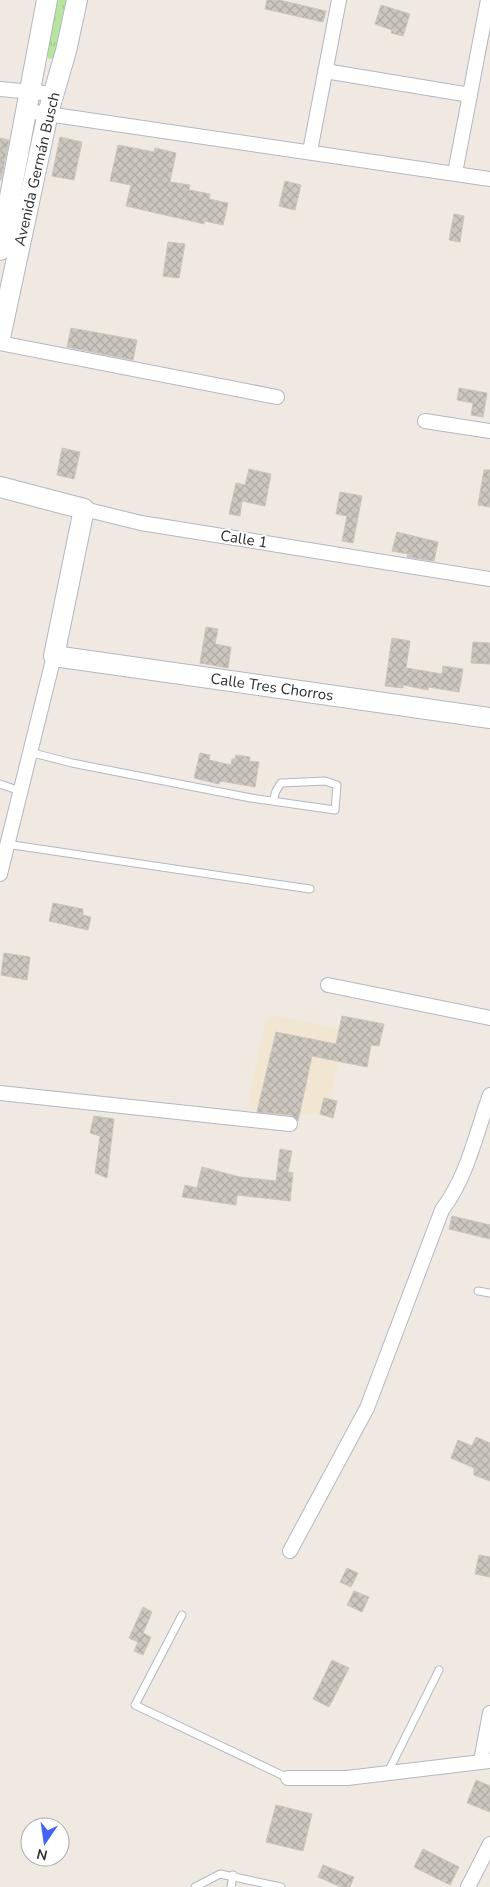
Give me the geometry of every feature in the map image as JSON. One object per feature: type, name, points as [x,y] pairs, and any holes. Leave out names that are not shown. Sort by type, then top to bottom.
[{"type":"main road","name":"Avenida Germán Busch","points":[[0,250],[47,0]]},
{"type":"main road","name":"Avenida Germán Busch","points":[[0,338],[51,103],[77,0]]},
{"type":"main road","name":"Calle 1","points":[[0,487],[84,509]]},
{"type":"main road","points":[[54,656],[84,509]]},
{"type":"main road","name":"Calle Tres Chorros","points":[[54,656],[490,718]]},
{"type":"street","points":[[310,151],[339,0]]},
{"type":"street","points":[[455,173],[488,0]]},
{"type":"street","points":[[326,71],[470,95]]},
{"type":"street","points":[[0,89],[28,101],[51,103],[310,151],[490,179]]},
{"type":"street","points":[[28,101],[51,103]]},
{"type":"street","points":[[0,343],[277,397]]},
{"type":"street","points":[[425,421],[490,432]]},
{"type":"street","name":"Calle 1","points":[[84,509],[141,523],[490,579]]},
{"type":"street","points":[[0,874],[54,656]]},
{"type":"street","points":[[328,985],[490,1018]]},
{"type":"street","points":[[0,1093],[290,1124]]},
{"type":"street","points":[[290,1551],[366,1408],[442,1210],[457,1190],[490,1095]]},
{"type":"street","points":[[288,1778],[347,1778],[485,1761],[490,1713]]},
{"type":"street","points":[[468,1887],[490,1844]]},
{"type":"lane","points":[[29,752],[72,763],[274,801],[336,810],[337,785],[325,781],[281,783],[276,791],[274,801]]},
{"type":"lane","points":[[0,784],[20,791]]},
{"type":"lane","points":[[6,844],[310,889]]},
{"type":"lane","points":[[478,1291],[490,1294]]},
{"type":"lane","points":[[182,1615],[135,1705],[288,1778]]},
{"type":"lane","points":[[388,1773],[440,1670]]},
{"type":"lane","points":[[195,1887],[220,1874],[233,1875],[281,1887]]},
{"type":"lane","points":[[231,1887],[233,1875]]},
{"type":"shaded area","points":[[274,1015],[366,1035],[358,1053],[338,1063],[326,1116],[247,1109],[265,1021]]},
{"type":"green space","points":[[57,0],[69,0],[54,58],[49,59],[45,53]]},
{"type":"building","points":[[267,0],[279,0],[326,11],[323,22],[265,9]]},
{"type":"building","points":[[381,5],[410,14],[403,36],[391,33],[392,30],[375,24]]},
{"type":"building","points":[[60,137],[82,142],[74,180],[52,176]]},
{"type":"building","points":[[0,138],[9,140],[1,180],[0,180]]},
{"type":"building","points":[[118,145],[154,152],[155,148],[176,153],[170,182],[190,185],[189,190],[210,194],[209,199],[228,203],[223,225],[204,221],[204,224],[126,206],[131,185],[110,181]]},
{"type":"building","points":[[285,181],[301,185],[295,210],[279,206]]},
{"type":"building","points":[[454,214],[464,216],[460,242],[449,240]]},
{"type":"building","points":[[168,242],[185,244],[179,278],[163,276]]},
{"type":"building","points":[[71,328],[137,340],[133,360],[67,347]]},
{"type":"building","points":[[459,388],[487,393],[483,417],[471,415],[473,403],[457,400]]},
{"type":"building","points":[[62,448],[80,452],[74,479],[57,475]]},
{"type":"building","points":[[249,469],[271,474],[265,506],[242,501],[240,516],[229,514],[236,483],[245,485]]},
{"type":"building","points":[[484,470],[490,470],[490,507],[478,505]]},
{"type":"building","points":[[340,492],[362,496],[353,543],[342,541],[347,516],[336,514]]},
{"type":"building","points":[[397,532],[438,542],[434,561],[407,557],[408,554],[392,551]]},
{"type":"building","points":[[206,627],[218,629],[215,644],[231,647],[228,668],[200,663]]},
{"type":"building","points":[[392,638],[410,641],[406,668],[442,674],[443,666],[463,669],[459,692],[428,687],[428,690],[403,685],[403,688],[385,686]]},
{"type":"building","points":[[473,642],[490,643],[490,664],[471,663]]},
{"type":"building","points":[[200,753],[210,755],[209,760],[231,765],[232,759],[235,759],[236,755],[250,757],[249,761],[259,762],[255,787],[220,781],[219,784],[194,778]]},
{"type":"building","points":[[53,903],[83,909],[83,915],[91,917],[88,930],[49,921]]},
{"type":"building","points":[[4,953],[30,957],[27,980],[1,975]]},
{"type":"building","points":[[342,1016],[384,1024],[379,1046],[371,1045],[367,1067],[312,1056],[298,1121],[291,1115],[257,1112],[276,1032],[336,1044]]},
{"type":"building","points":[[324,1098],[337,1101],[333,1118],[320,1114]]},
{"type":"building","points":[[94,1116],[114,1119],[107,1178],[95,1173],[100,1136],[90,1133]]},
{"type":"building","points":[[280,1149],[292,1151],[288,1172],[293,1173],[290,1201],[237,1195],[236,1205],[182,1197],[185,1185],[197,1188],[202,1167],[240,1177],[276,1181]]},
{"type":"building","points":[[452,1216],[490,1225],[490,1239],[449,1229]]},
{"type":"building","points":[[476,1437],[490,1443],[490,1481],[474,1475],[474,1468],[451,1458],[458,1440],[472,1446]]},
{"type":"building","points":[[479,1555],[490,1557],[490,1577],[475,1574]]},
{"type":"building","points":[[347,1568],[358,1573],[351,1587],[340,1582]]},
{"type":"building","points":[[354,1591],[369,1597],[362,1612],[347,1605]]},
{"type":"building","points":[[143,1607],[152,1612],[143,1633],[151,1637],[143,1655],[134,1651],[138,1642],[129,1638]]},
{"type":"building","points":[[332,1660],[349,1668],[329,1707],[313,1699]]},
{"type":"building","points":[[476,1780],[490,1786],[490,1812],[467,1803]]},
{"type":"building","points":[[276,1805],[312,1814],[303,1851],[266,1842]]},
{"type":"building","points":[[423,1849],[459,1867],[450,1885],[414,1867]]},
{"type":"building","points":[[323,1865],[354,1877],[350,1887],[341,1887],[318,1877]]}]
